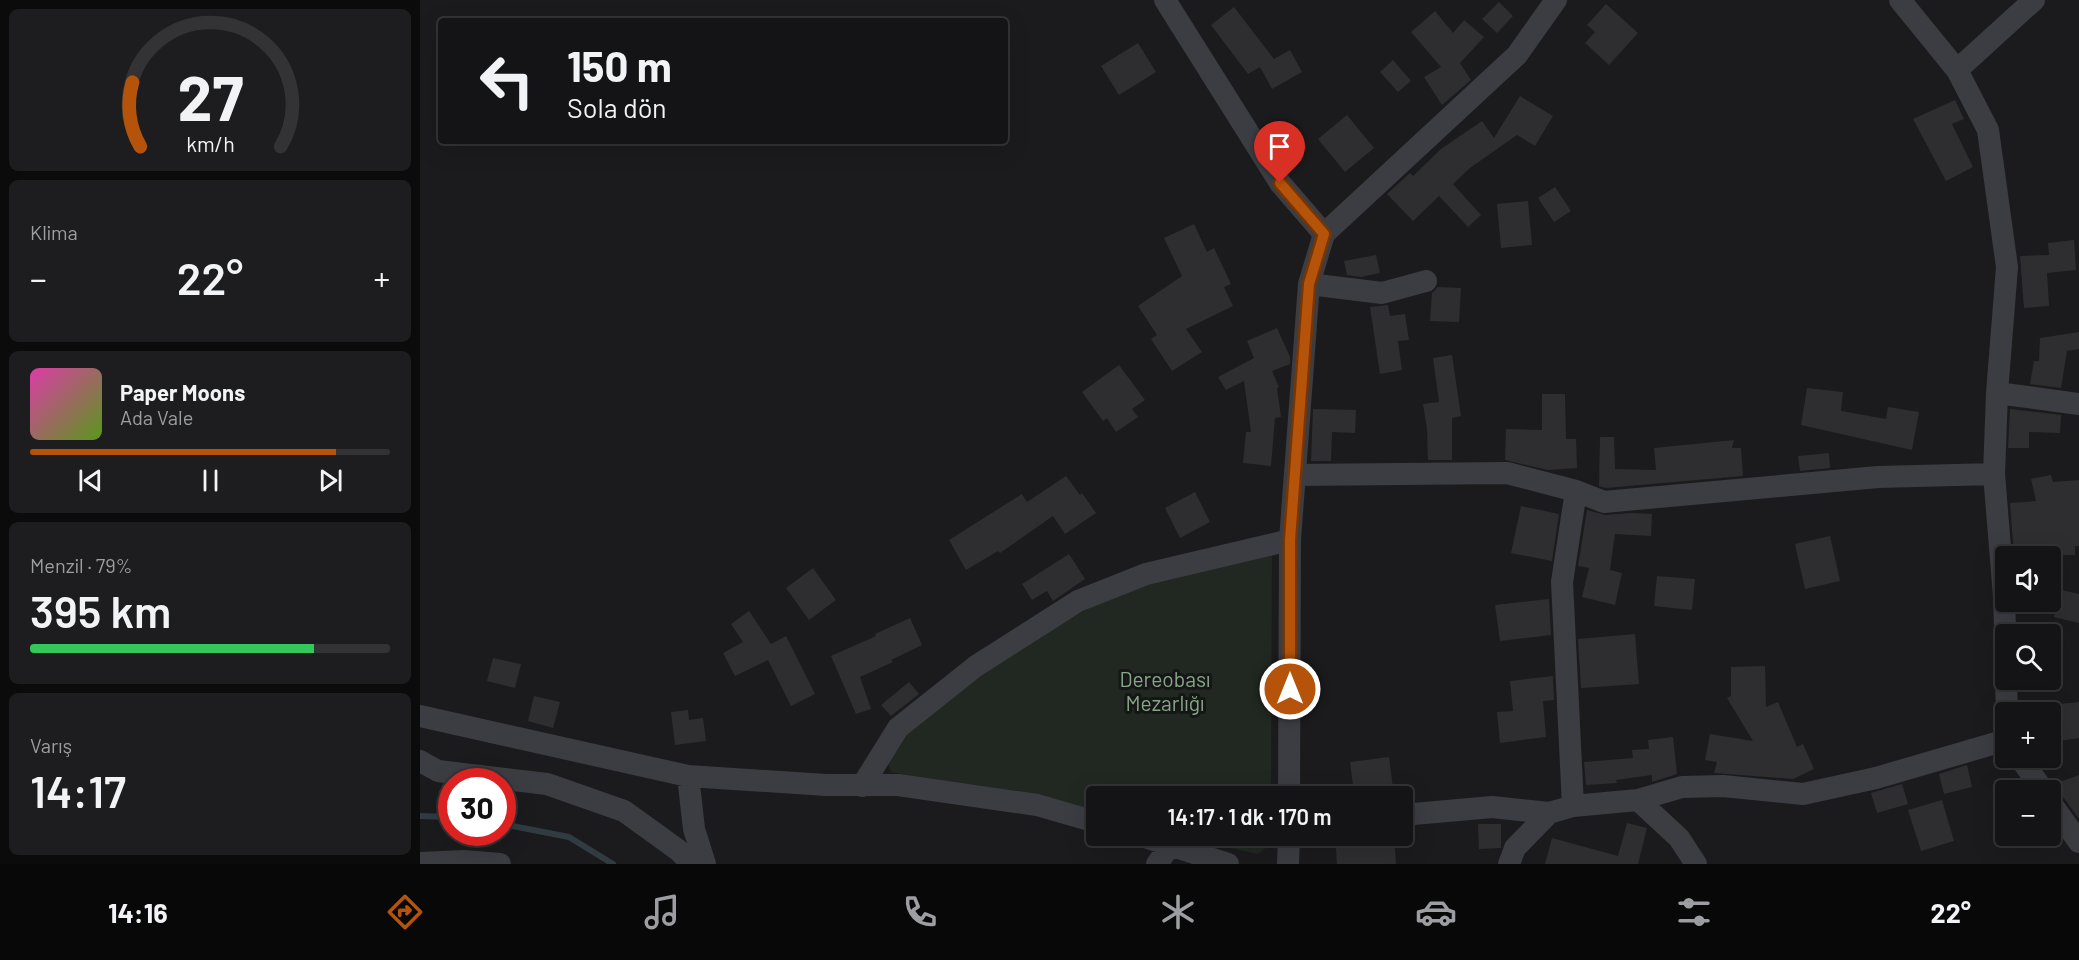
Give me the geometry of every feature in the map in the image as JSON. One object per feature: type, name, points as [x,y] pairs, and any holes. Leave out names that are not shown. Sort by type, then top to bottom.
[{"type":"street","points":[[1289,786],[1290,540],[1309,284],[1324,234],[1517,55],[1556,0]]},
{"type":"street","points":[[1957,70],[2034,0]]},
{"type":"street","points":[[1909,3],[1957,70],[1988,130],[2007,267],[1997,393],[1994,474],[2005,624]]},
{"type":"street","points":[[1176,5],[1280,183],[1324,234]]},
{"type":"street","points":[[1309,284],[1382,294],[1426,281]]},
{"type":"street","points":[[1997,393],[2079,404]]},
{"type":"street","points":[[1295,474],[1507,473],[1576,491],[1604,502],[1878,477],[1994,474]]},
{"type":"street","points":[[1573,806],[1562,582],[1576,491]]},
{"type":"street","points":[[862,786],[898,728],[976,666],[1078,602],[1146,574],[1290,540]]},
{"type":"street","points":[[420,716],[688,776],[862,786],[898,785],[1037,806],[1086,819]]},
{"type":"street","points":[[1413,814],[1492,807],[1549,813],[1573,806],[1638,800],[1682,787],[1723,786],[1803,794],[1876,778],[1995,743]]},
{"type":"street","points":[[420,761],[438,771],[547,784],[624,811],[678,850],[692,864]]},
{"type":"street","points":[[688,776],[694,829],[705,864]]},
{"type":"street","points":[[1638,800],[1679,838],[1696,864]]},
{"type":"street","points":[[1509,864],[1515,848],[1549,813]]},
{"type":"street","points":[[2061,817],[2079,842]]},
{"type":"street","points":[[1157,864],[1170,846]]},
{"type":"street","points":[[1177,846],[1228,864]]},
{"type":"street","points":[[1288,864],[1289,846]]},
{"type":"street","points":[[420,863],[464,861],[500,864]]},
{"type":"green space","name":"Dereobası Mezarlığı","points":[[1272,554],[1271,786],[1086,786],[1086,816],[891,772],[885,753],[913,726],[1021,646],[1108,598],[1171,575]]},
{"type":"green space","points":[[1221,846],[1268,846],[1258,854]]},
{"type":"building","points":[[1499,2],[1513,16],[1497,33],[1482,19]]},
{"type":"building","points":[[1606,4],[1638,33],[1609,65],[1585,43],[1595,32],[1587,25]]},
{"type":"building","points":[[1234,7],[1274,59],[1290,50],[1302,72],[1272,89],[1260,67],[1248,74],[1211,25]]},
{"type":"building","points":[[1435,11],[1453,33],[1464,20],[1484,37],[1460,63],[1471,80],[1442,105],[1424,77],[1441,67],[1411,32]]},
{"type":"building","points":[[1138,43],[1156,72],[1119,95],[1101,66]]},
{"type":"building","points":[[1393,60],[1411,81],[1398,92],[1380,72]]},
{"type":"building","points":[[1520,96],[1553,116],[1535,146],[1517,135],[1470,168],[1453,184],[1481,215],[1468,227],[1439,196],[1413,221],[1387,194],[1410,173],[1413,176],[1441,149],[1482,121],[1494,138]]},
{"type":"building","points":[[1955,100],[1964,119],[1952,124],[1973,167],[1946,181],[1913,119]]},
{"type":"building","points":[[1347,115],[1374,148],[1345,172],[1318,139]]},
{"type":"building","points":[[1555,187],[1571,211],[1554,222],[1538,198]]},
{"type":"building","points":[[1528,201],[1532,245],[1501,248],[1497,204]]},
{"type":"building","points":[[1194,224],[1207,252],[1214,248],[1231,284],[1224,287],[1233,306],[1186,329],[1202,352],[1172,371],[1151,339],[1157,335],[1138,306],[1182,276],[1164,238]]},
{"type":"building","points":[[2074,240],[2076,270],[2047,273],[2049,306],[2024,308],[2020,256],[2049,255],[2048,243]]},
{"type":"building","points":[[1376,255],[1380,273],[1361,277],[1347,275],[1344,261]]},
{"type":"building","points":[[1438,287],[1461,288],[1459,322],[1430,321],[1432,293]]},
{"type":"building","points":[[1388,305],[1390,316],[1405,314],[1409,340],[1398,341],[1402,370],[1380,374],[1370,307]]},
{"type":"building","points":[[1277,328],[1290,357],[1290,364],[1272,371],[1279,387],[1277,388],[1281,417],[1275,418],[1271,466],[1243,463],[1246,432],[1251,432],[1244,381],[1226,390],[1218,377],[1254,358],[1247,341]]},
{"type":"building","points":[[2079,332],[2079,349],[2067,351],[2061,388],[2030,384],[2034,361],[2039,361],[2040,338]]},
{"type":"building","points":[[1452,355],[1461,416],[1452,418],[1452,460],[1428,460],[1423,404],[1439,402],[1433,358]]},
{"type":"building","points":[[1119,365],[1145,400],[1132,409],[1138,417],[1116,432],[1107,418],[1103,421],[1082,392]]},
{"type":"building","points":[[1807,388],[1843,392],[1841,411],[1886,419],[1888,407],[1919,412],[1912,450],[1801,425]]},
{"type":"building","points":[[1542,394],[1565,394],[1566,439],[1576,439],[1577,468],[1548,470],[1505,460],[1506,429],[1542,430]]},
{"type":"building","points":[[1313,409],[1356,410],[1355,433],[1332,432],[1331,461],[1311,461]]},
{"type":"building","points":[[2010,409],[2061,415],[2060,433],[2029,432],[2029,448],[2008,448]]},
{"type":"building","points":[[1600,437],[1614,437],[1615,469],[1656,470],[1654,448],[1734,440],[1732,448],[1741,448],[1743,476],[1606,488],[1599,486]]},
{"type":"building","points":[[1829,453],[1830,468],[1800,471],[1798,456]]},
{"type":"building","points":[[2051,475],[2053,482],[2079,480],[2079,546],[2075,546],[2075,555],[2061,555],[2061,546],[2013,546],[2010,503],[2036,501],[2031,479]]},
{"type":"building","points":[[1066,476],[1096,513],[1065,534],[1053,516],[1000,553],[998,551],[966,570],[949,540],[1022,494],[1027,502]]},
{"type":"building","points":[[1195,492],[1210,522],[1180,538],[1165,508]]},
{"type":"building","points":[[1521,506],[1559,514],[1552,561],[1511,553]]},
{"type":"building","points":[[1587,510],[1605,515],[1652,514],[1651,536],[1615,534],[1610,570],[1622,573],[1615,605],[1582,597],[1589,568],[1578,566]]},
{"type":"building","points":[[1830,536],[1840,581],[1805,589],[1795,544]]},
{"type":"building","points":[[1069,554],[1085,579],[1053,601],[1047,591],[1032,600],[1022,584]]},
{"type":"building","points":[[813,568],[836,600],[809,620],[786,588]]},
{"type":"building","points":[[1657,576],[1695,579],[1692,610],[1654,606]]},
{"type":"building","points":[[2061,590],[2079,594],[2079,623],[2054,617],[2055,612],[2061,612]]},
{"type":"building","points":[[1549,599],[1551,635],[1500,641],[1495,605]]},
{"type":"building","points":[[749,611],[771,644],[786,636],[815,694],[791,706],[768,660],[735,676],[723,653],[743,642],[731,624]]},
{"type":"building","points":[[910,618],[922,645],[891,660],[893,662],[860,677],[871,709],[856,714],[831,656]]},
{"type":"building","points":[[1635,634],[1639,684],[1581,688],[1578,639]]},
{"type":"building","points":[[493,658],[521,664],[515,688],[487,681]]},
{"type":"building","points":[[1765,666],[1766,707],[1778,702],[1797,747],[1803,744],[1814,769],[1793,779],[1714,773],[1717,762],[1705,760],[1710,734],[1753,741],[1727,698],[1731,696],[1731,667]]},
{"type":"building","points":[[1553,676],[1554,700],[1543,701],[1546,737],[1500,743],[1497,712],[1513,711],[1510,681]]},
{"type":"building","points":[[909,682],[919,694],[891,716],[881,705]]},
{"type":"building","points":[[534,696],[560,702],[553,728],[528,721]]},
{"type":"building","points":[[2079,702],[2079,738],[2061,741],[2061,704]]},
{"type":"building","points":[[688,710],[689,720],[703,718],[706,741],[675,745],[671,712]]},
{"type":"building","points":[[1673,737],[1677,774],[1652,782],[1652,775],[1616,780],[1617,783],[1586,785],[1584,762],[1633,758],[1632,750],[1649,749],[1648,740]]},
{"type":"building","points":[[1389,757],[1393,786],[1353,786],[1350,762]]},
{"type":"building","points":[[1967,765],[1972,787],[1944,794],[1939,774]]},
{"type":"building","points":[[2079,775],[2079,819],[2061,794],[2061,782]]},
{"type":"building","points":[[1902,784],[1908,804],[1877,813],[1871,793]]},
{"type":"building","points":[[1942,800],[1954,841],[1921,851],[1908,810]]},
{"type":"building","points":[[1627,823],[1647,828],[1638,864],[1545,864],[1552,838],[1618,856]]},
{"type":"building","points":[[1478,824],[1501,824],[1501,848],[1479,849]]},
{"type":"building","points":[[1336,846],[1395,846],[1396,864],[1337,864]]},
{"type":"waterway","points":[[420,816],[438,817]]},
{"type":"waterway","points":[[516,827],[569,837],[613,864]]},
{"type":"route","points":[[1280,183],[1324,234],[1309,284],[1290,540],[1290,689]]}]
